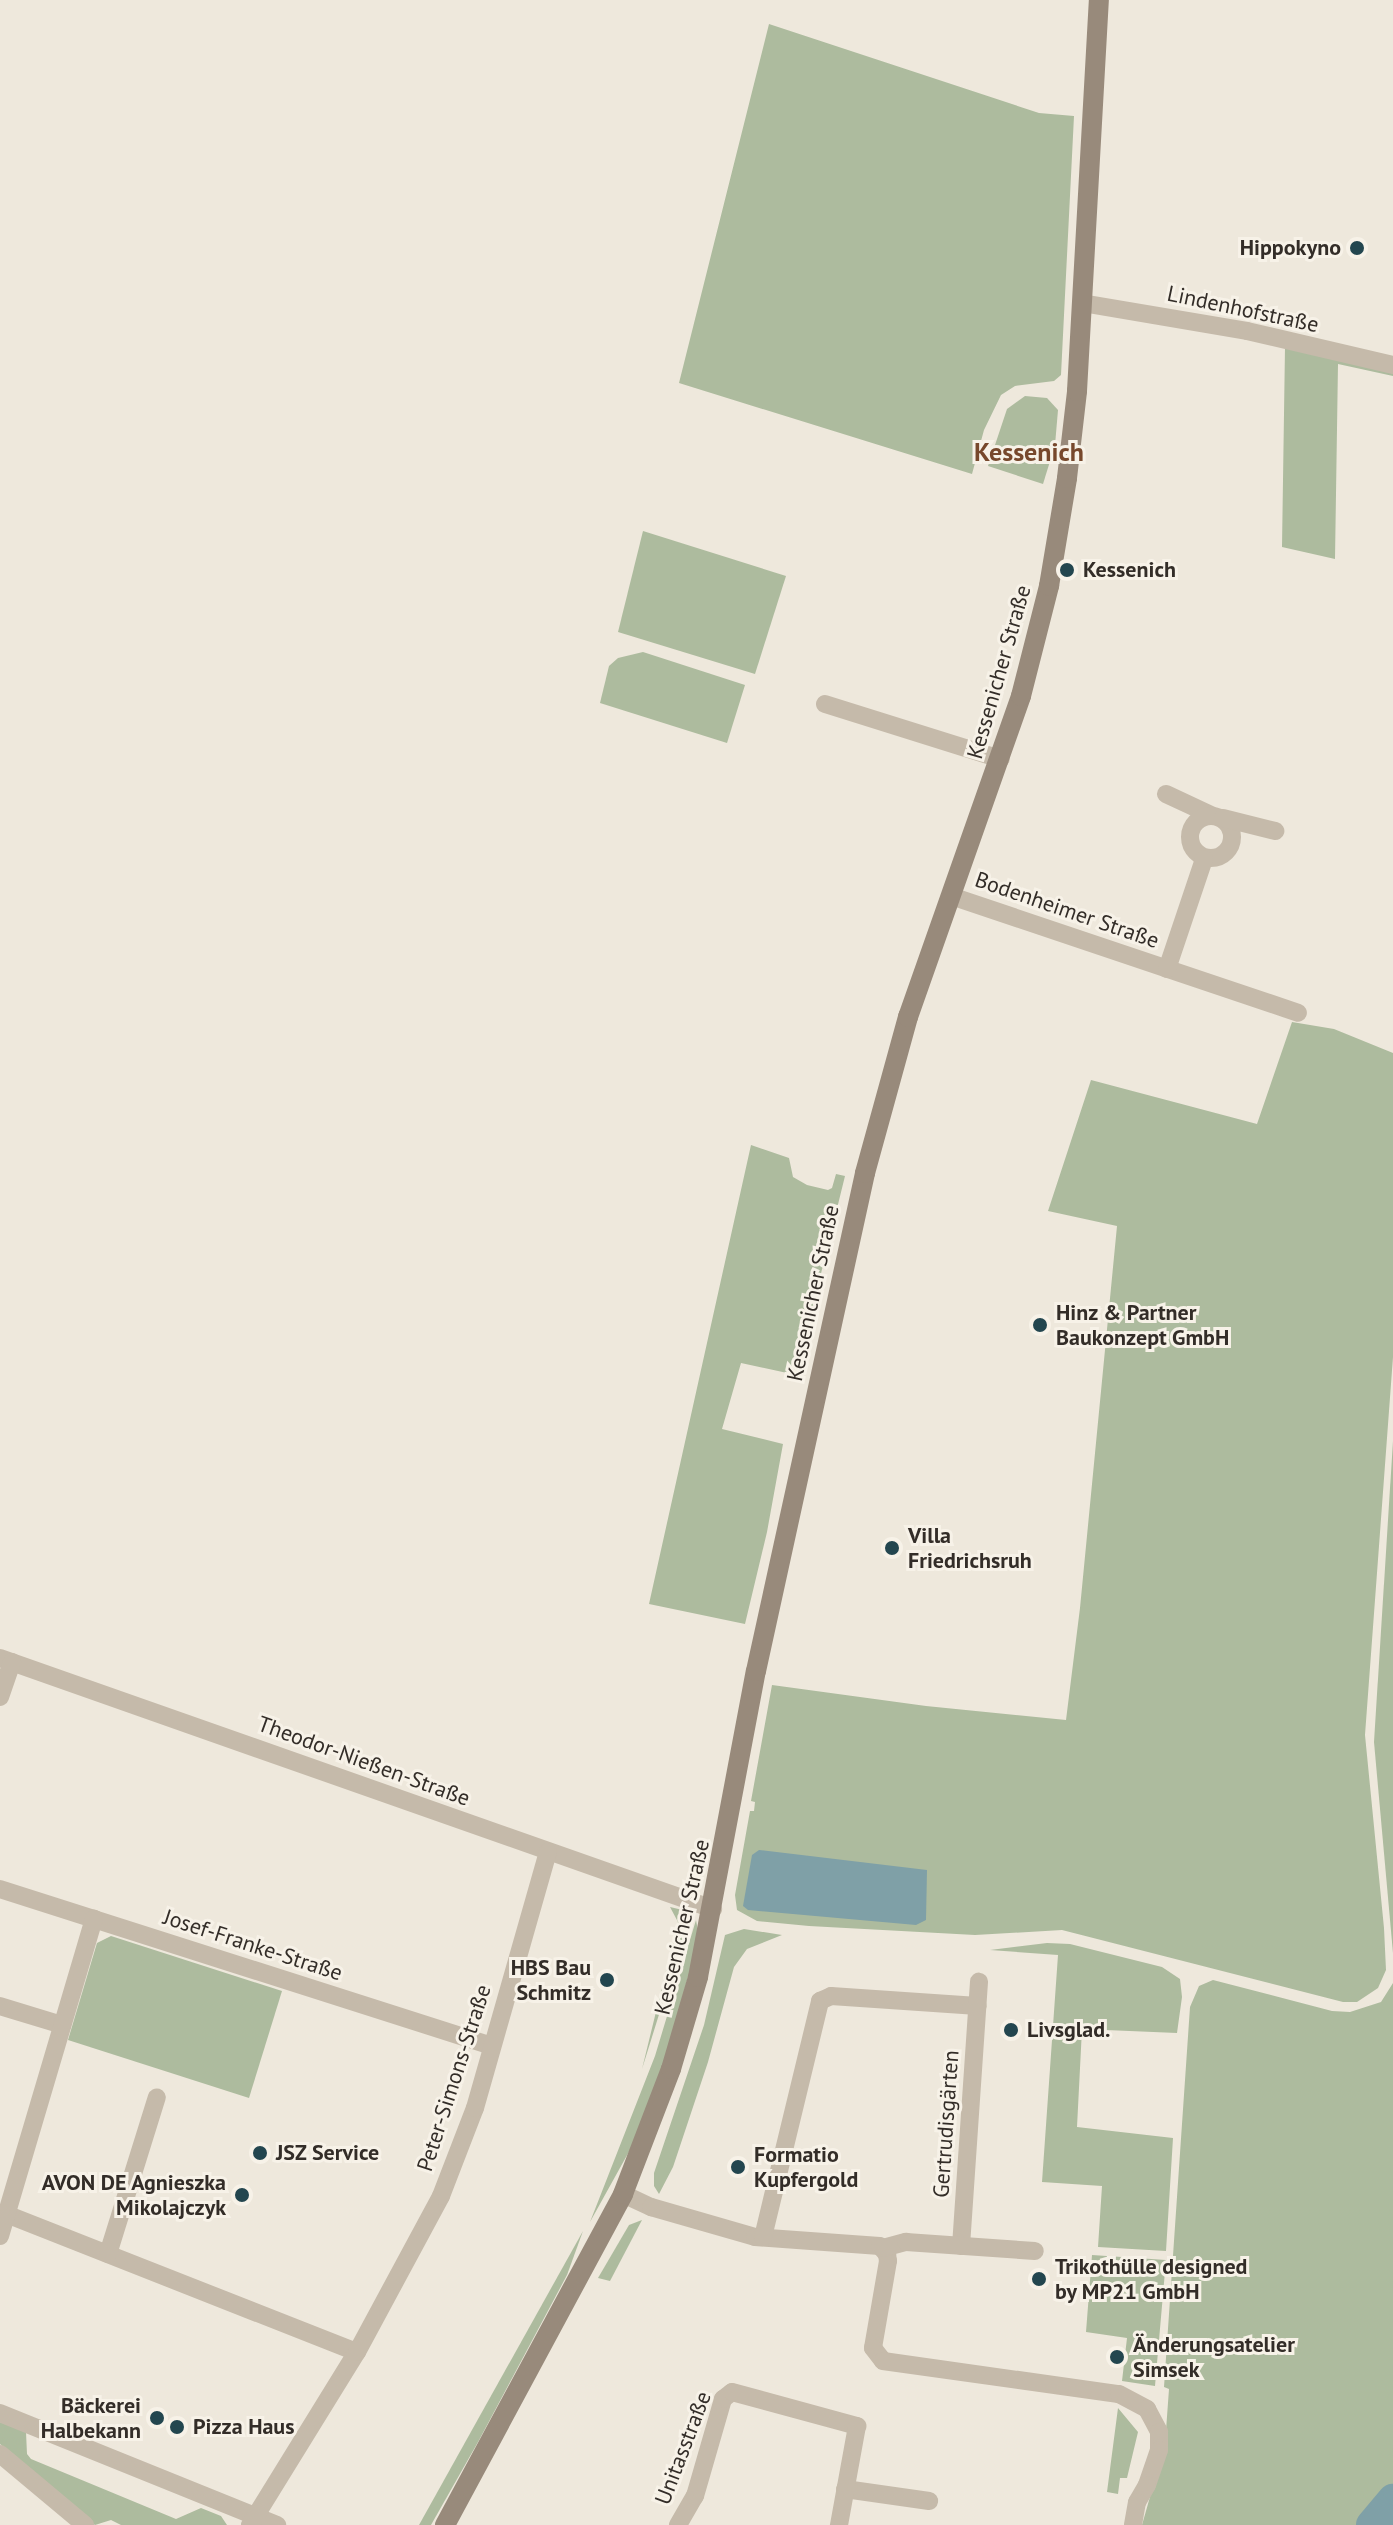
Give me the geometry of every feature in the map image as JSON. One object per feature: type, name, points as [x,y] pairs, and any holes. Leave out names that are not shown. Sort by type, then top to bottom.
[{"type":"main road","points":[[1099,0],[1099,35]]},
{"type":"main road","points":[[1099,35],[1110,0]]},
{"type":"main road","name":"Kessenicher Straße","points":[[445,2525],[623,2194],[681,2039],[713,1909],[756,1671],[847,1247],[899,1047],[1001,759],[1034,651],[1056,553],[1071,445],[1099,35]]},
{"type":"street","name":"Lindenhofstraße","points":[[1082,303],[1247,331],[1393,365]]},
{"type":"street","points":[[825,704],[1001,759]]},
{"type":"street","points":[[1166,794],[1217,816],[1275,831]]},
{"type":"street","points":[[1217,816],[1232,832],[1227,849],[1219,858],[1204,859],[1194,852],[1191,841],[1197,822],[1217,816]]},
{"type":"street","name":"Bodenheimer Straße","points":[[1167,969],[1204,859]]},
{"type":"street","name":"Bodenheimer Straße","points":[[951,896],[1298,1013]]},
{"type":"street","points":[[0,1697],[6,1660]]},
{"type":"street","name":"Theodor-Nießen-Straße","points":[[6,1660],[713,1909]]},
{"type":"street","name":"Peter-Simons-Straße","points":[[252,2520],[357,2352],[441,2196],[465,2136],[548,1852]]},
{"type":"street","name":"Josef-Franke-Straße","points":[[0,1889],[492,2046]]},
{"type":"street","points":[[0,2236],[6,2214],[8,2174],[62,2025],[94,1919]]},
{"type":"street","name":"Gertrudisgärten","points":[[961,2246],[979,1982]]},
{"type":"street","points":[[763,2237],[820,2001],[831,1996],[978,2006]]},
{"type":"street","points":[[0,2006],[62,2025]]},
{"type":"street","points":[[108,2254],[157,2097]]},
{"type":"street","points":[[623,2194],[651,2207],[763,2237],[861,2242],[883,2248],[906,2242],[1035,2251]]},
{"type":"street","points":[[6,2214],[357,2352]]},
{"type":"street","points":[[883,2248],[887,2254],[887,2269],[873,2348],[878,2359],[1119,2394],[1147,2409],[1159,2432],[1159,2450],[1137,2502],[1133,2525]]},
{"type":"street","name":"Unitasstraße","points":[[678,2525],[695,2496],[723,2399],[732,2392],[857,2426],[839,2525]]},
{"type":"street","points":[[0,2413],[252,2520],[277,2525]]},
{"type":"street","points":[[0,2454],[85,2525]]},
{"type":"street","points":[[845,2489],[929,2501]]},
{"type":"green space","points":[[769,24],[1039,113],[1074,116],[1061,375],[1054,381],[1015,386],[1001,395],[984,430],[972,474],[679,383]]},
{"type":"green space","points":[[1285,347],[1393,370],[1393,376],[1338,364],[1335,559],[1282,547]]},
{"type":"green space","points":[[1025,396],[1047,398],[1058,410],[1055,445],[1043,484],[988,466],[1007,409]]},
{"type":"green space","points":[[643,531],[786,576],[755,674],[618,632]]},
{"type":"green space","points":[[643,652],[745,685],[727,743],[600,703],[609,666],[618,658]]},
{"type":"green space","points":[[1292,1022],[1334,1029],[1393,1053],[1393,1357],[1365,1735],[1384,1928],[1386,1970],[1378,1988],[1357,2002],[1343,2002],[1062,1930],[975,1935],[809,1926],[757,1921],[737,1910],[735,1895],[750,1811],[754,1811],[755,1802],[751,1801],[772,1685],[926,1706],[1066,1720],[1080,1608],[1117,1226],[1048,1211],[1091,1080],[1257,1124]]},
{"type":"green space","points":[[751,1145],[789,1158],[793,1177],[807,1185],[828,1190],[832,1188],[836,1174],[845,1176],[813,1306],[801,1376],[741,1363],[722,1429],[783,1444],[767,1532],[745,1624],[649,1604]]},
{"type":"green space","points":[[1393,1441],[1393,1953],[1374,1742]]},
{"type":"green space","points":[[670,1907],[691,1912],[642,2069],[678,1922]]},
{"type":"green space","points":[[696,1920],[699,1936],[668,2051],[631,2148],[590,2222],[655,2056]]},
{"type":"green space","points":[[744,1929],[782,1935],[747,1949],[734,1967],[708,2062],[673,2167],[659,2194],[654,2186],[654,2173],[704,2025],[725,1935]]},
{"type":"green space","points":[[111,1936],[282,1991],[249,2098],[68,2040],[97,1943]]},
{"type":"green space","points":[[1047,1943],[1070,1944],[1162,1967],[1180,1979],[1182,1997],[1177,2033],[1082,2029],[1077,2127],[1173,2138],[1166,2251],[1098,2247],[1102,2186],[1042,2182],[1058,1955],[990,1950]]},
{"type":"green space","points":[[1213,1980],[1332,2011],[1350,2012],[1381,2002],[1393,1983],[1393,2484],[1362,2525],[1142,2525],[1165,2444],[1169,2389],[1164,2387],[1190,2007],[1199,1986]]},
{"type":"green space","points":[[642,2220],[610,2281],[598,2278],[629,2225]]},
{"type":"green space","points":[[583,2231],[567,2275],[478,2442],[431,2525],[419,2525]]},
{"type":"green space","points":[[1092,2255],[1166,2260],[1155,2386],[1122,2381],[1127,2338],[1086,2332]]},
{"type":"green space","points":[[1118,2408],[1138,2432],[1127,2478],[1120,2478],[1118,2494],[1107,2492]]},
{"type":"green space","points":[[0,2422],[26,2432],[27,2454],[31,2459],[176,2519],[201,2508],[221,2516],[227,2525],[121,2525],[111,2520],[95,2525],[56,2496],[0,2444]]},
{"type":"water","points":[[759,1850],[927,1870],[926,1920],[916,1925],[748,1910],[743,1906],[752,1855]]},
{"type":"waterway","points":[[1372,2525],[1393,2500]]},
{"type":"place","name":"Hippokyno","points":[[1357,248]]},
{"type":"place","name":"Kessenich","points":[[1067,570]]},
{"type":"place","name":"Hinz & Partner Baukonzept GmbH","points":[[1040,1325]]},
{"type":"place","name":"Villa Friedrichsruh","points":[[892,1548]]},
{"type":"place","name":"HBS Bau Schmitz","points":[[607,1980]]},
{"type":"place","name":"Livsglad.","points":[[1011,2030]]},
{"type":"place","name":"JSZ Service","points":[[260,2153]]},
{"type":"place","name":"Formatio Kupfergold","points":[[738,2167]]},
{"type":"place","name":"AVON DE Agnieszka Mikolajczyk","points":[[242,2195]]},
{"type":"place","name":"Trikothülle designed by MP21 GmbH","points":[[1039,2279]]},
{"type":"place","name":"Änderungsatelier Simsek","points":[[1117,2357]]},
{"type":"place","name":"Bäckerei Halbekann","points":[[157,2418]]},
{"type":"place","name":"Pizza Haus","points":[[177,2427]]},
{"type":"district","name":"Kessenich","points":[[1029,452]]}]
